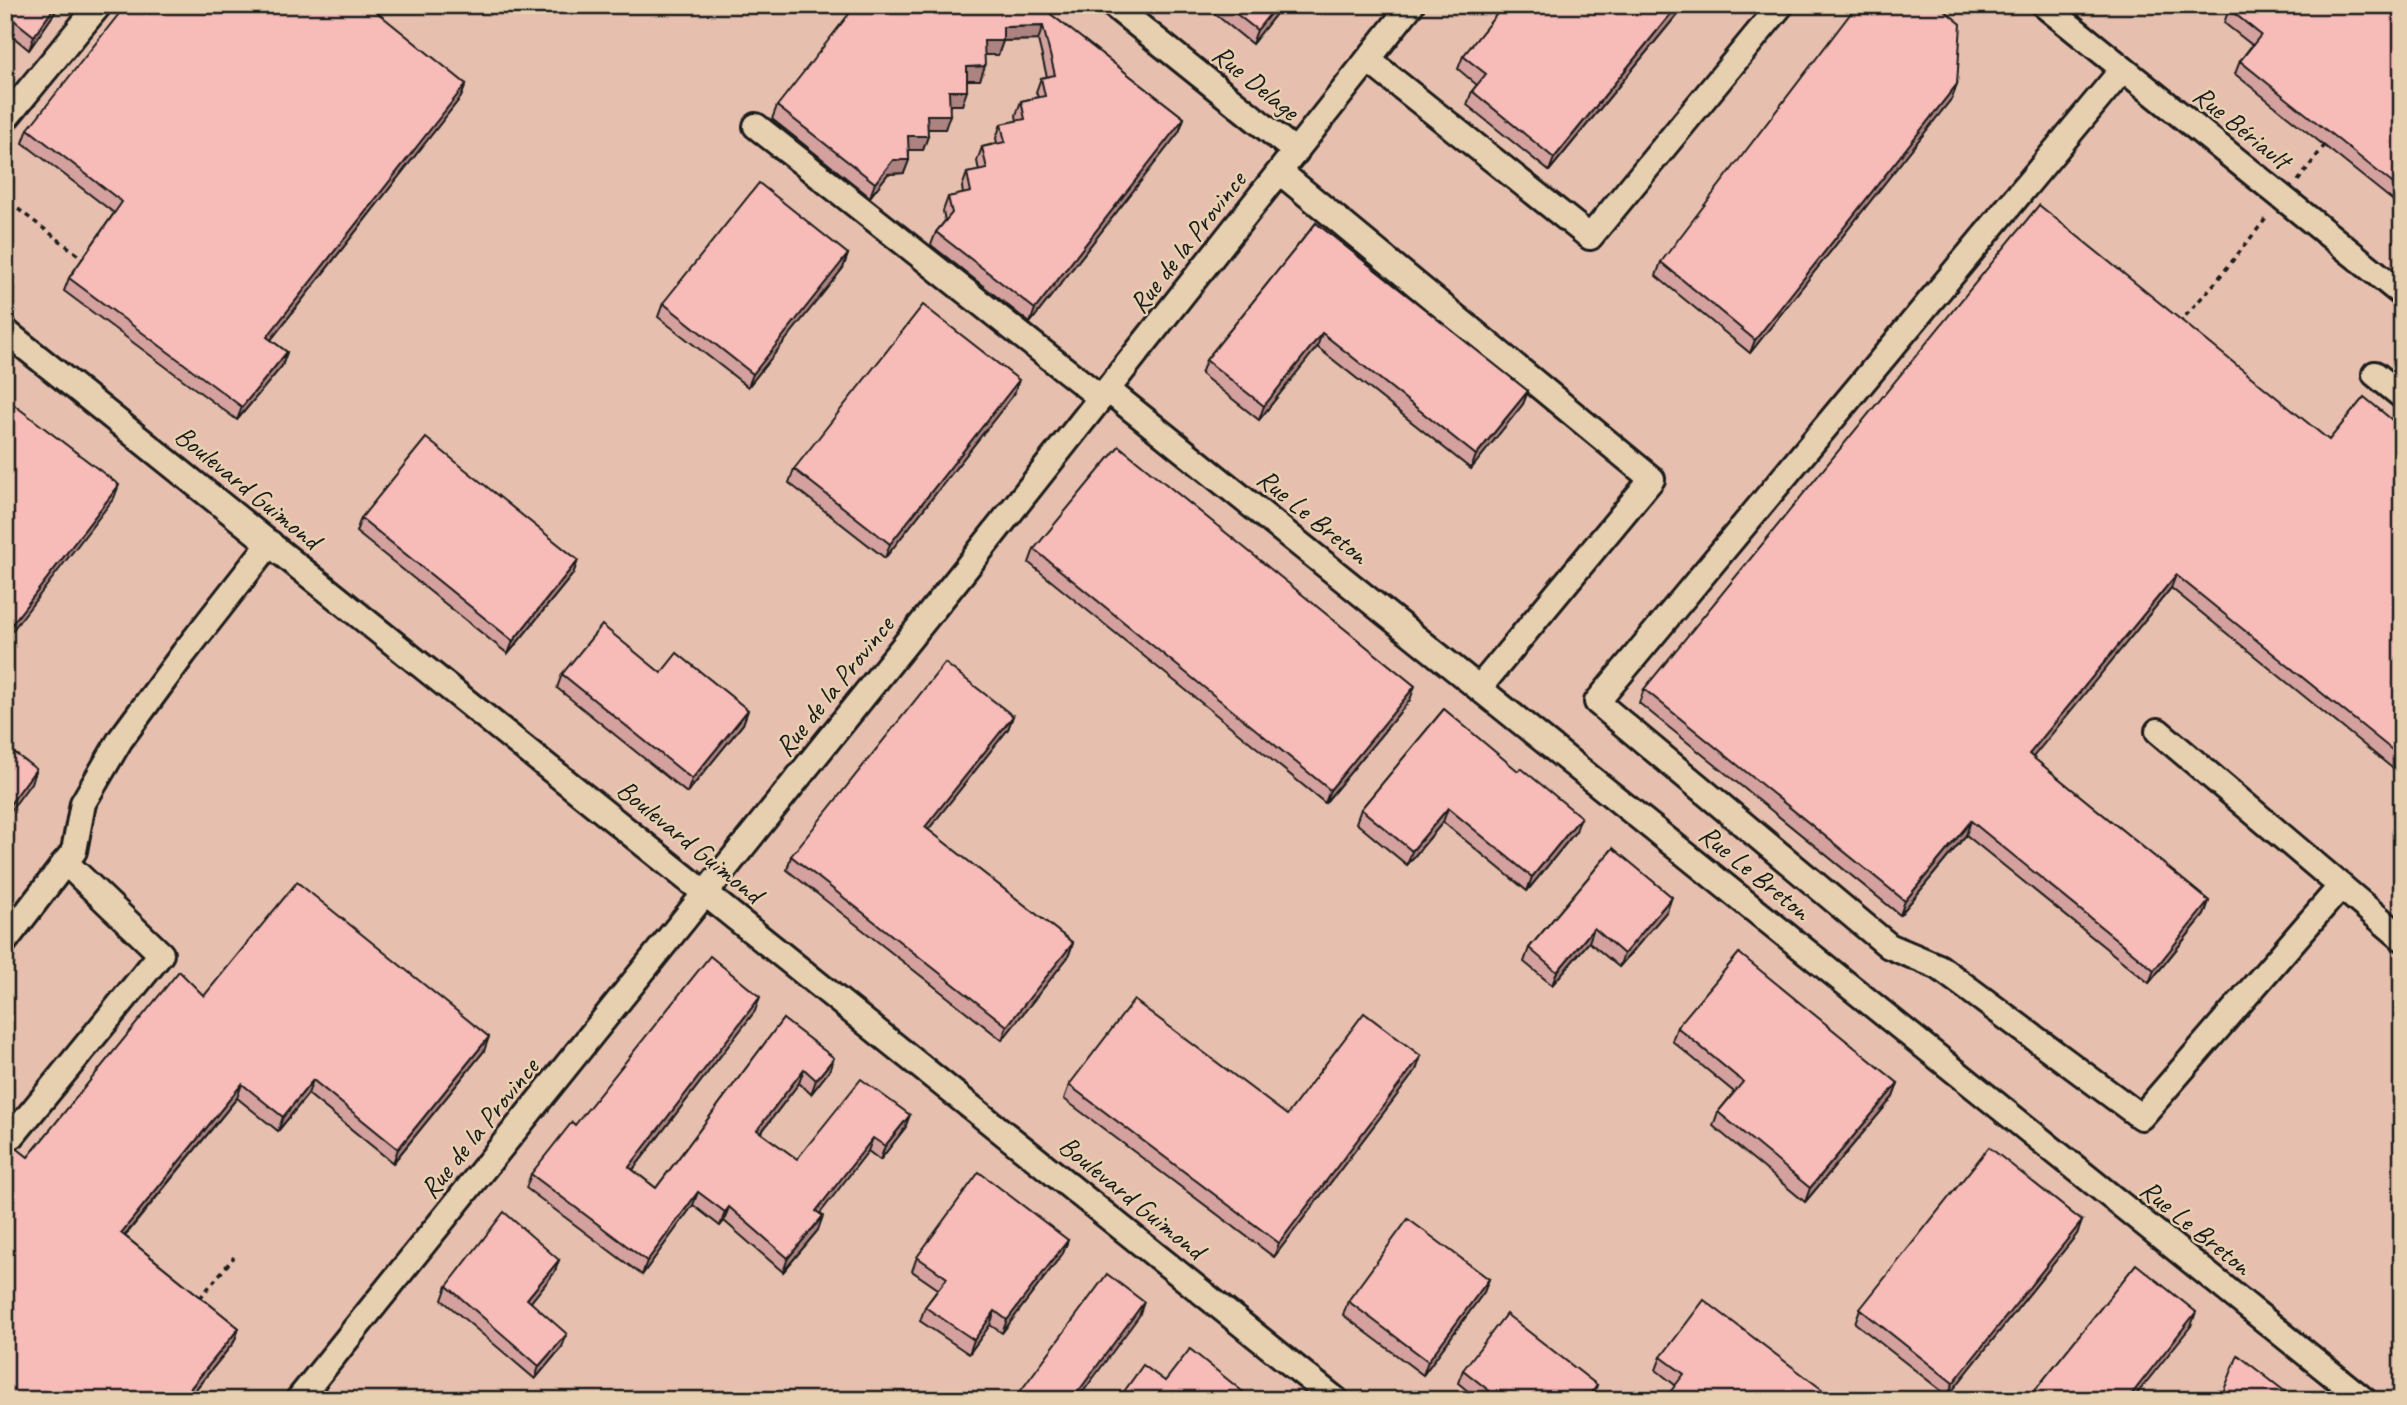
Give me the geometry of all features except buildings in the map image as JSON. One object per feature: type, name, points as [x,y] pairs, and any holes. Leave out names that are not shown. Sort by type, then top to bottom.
[{"type":"street","points":[[5,119],[99,5]]},
{"type":"street","name":"Rue Delage","points":[[1114,5],[1296,152]]},
{"type":"street","name":"Rue de la Province","points":[[298,1400],[707,893],[1411,5]]},
{"type":"street","points":[[1368,60],[1590,237],[1780,5]]},
{"type":"street","name":"Rue Bériault","points":[[2044,5],[2402,294]]},
{"type":"street","points":[[2123,69],[1597,702],[1889,946],[1939,967],[2141,1117],[2340,886]]},
{"type":"street","name":"Rue Le Breton","points":[[756,126],[1479,688],[2364,1400]]},
{"type":"street","points":[[1280,172],[1652,479],[1479,688]]},
{"type":"street","name":"Boulevard Guimond","points":[[5,331],[1336,1400]]},
{"type":"street","points":[[2375,374],[2402,396]]},
{"type":"street","points":[[5,941],[74,850],[83,803],[120,740],[270,543]]},
{"type":"street","points":[[2158,731],[2402,938]]},
{"type":"street","points":[[5,1128],[13,1135],[161,954],[65,862]]},
{"type":"path","points":[[2297,183],[2324,146]]},
{"type":"path","points":[[2173,331],[2274,208]]},
{"type":"path","points":[[18,209],[85,260]]},
{"type":"path","points":[[191,1308],[234,1257]]},
{"type":"shaded area","points":[[5,5],[2402,5],[2402,1400],[5,1400]]}]
